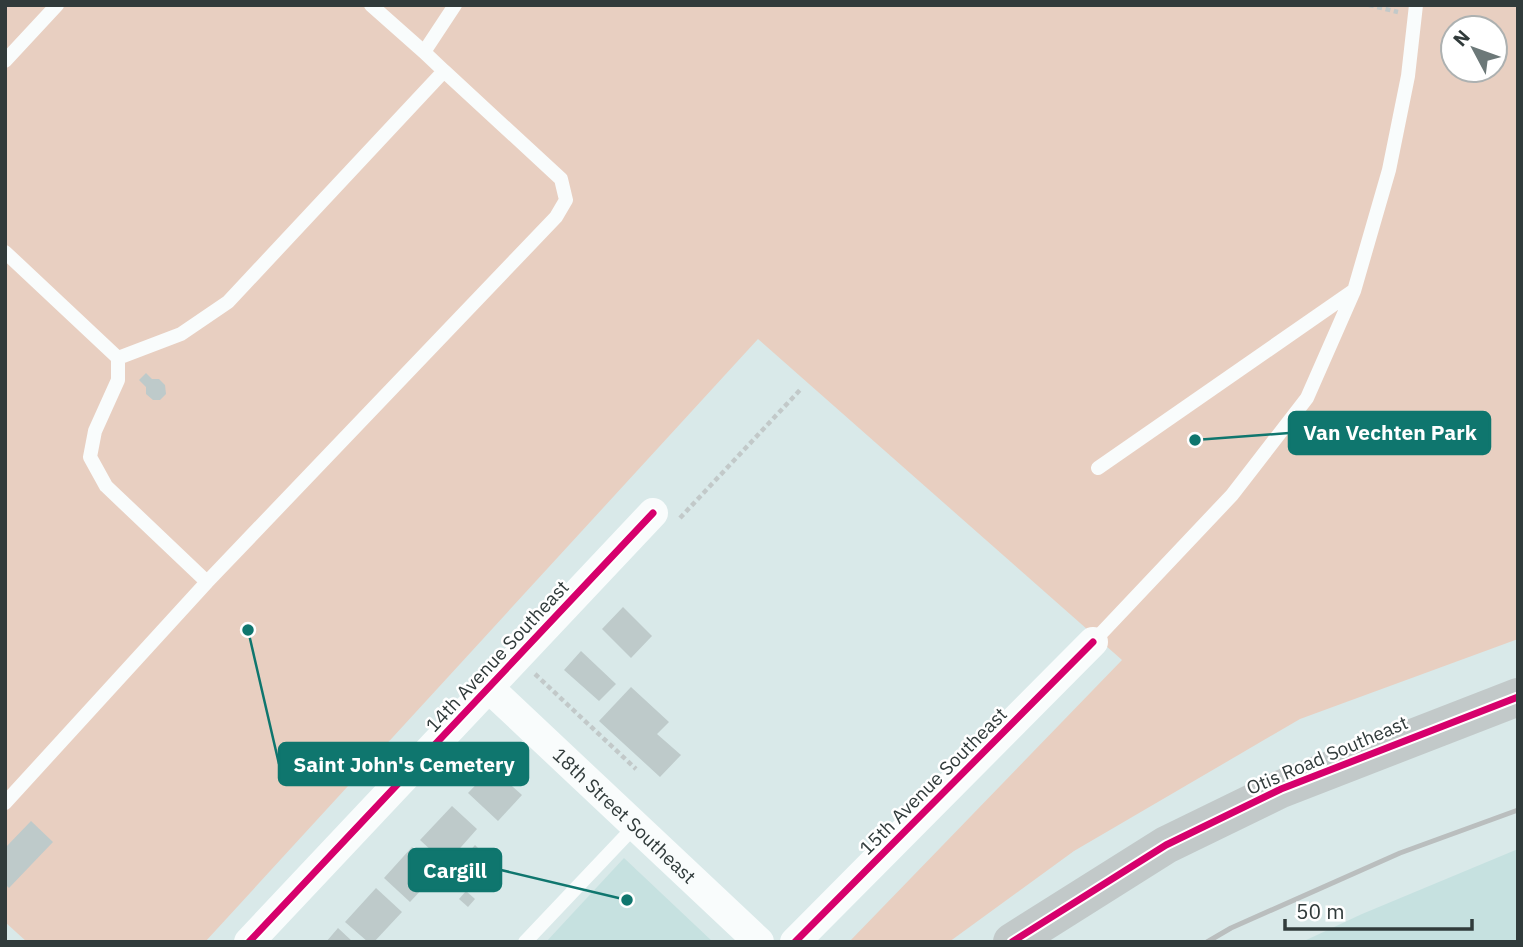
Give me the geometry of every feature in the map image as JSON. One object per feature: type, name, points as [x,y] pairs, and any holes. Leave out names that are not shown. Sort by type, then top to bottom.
[{"type":"street","name":"14th Avenue Southeast","points":[[249,942],[653,513]]},
{"type":"street","name":"15th Avenue Southeast","points":[[795,942],[1093,642]]},
{"type":"street","name":"18th Street Southeast","points":[[489,688],[759,942]]},
{"type":"street","name":"Otis Road Southeast","points":[[1012,942],[1166,845],[1281,789],[1518,697]]},
{"type":"lane","points":[[5,61],[57,5]]},
{"type":"lane","points":[[5,803],[207,582],[556,217],[566,200],[561,179],[371,5]]},
{"type":"lane","points":[[424,52],[455,5]]},
{"type":"lane","points":[[1093,642],[1232,495],[1307,398],[1354,290],[1389,170],[1408,76],[1415,10]]},
{"type":"lane","points":[[118,358],[181,334],[228,302],[444,71]]},
{"type":"lane","points":[[5,252],[118,358],[118,380],[95,431],[90,457],[106,486],[207,582]]},
{"type":"lane","points":[[1098,468],[1354,290]]},
{"type":"lane","points":[[525,942],[635,826]]},
{"type":"path","points":[[1369,5],[1415,10]]},
{"type":"path","points":[[534,673],[636,769]]},
{"type":"shaded area","points":[[6,5],[1518,5],[1518,639],[1300,719],[1074,851],[949,942],[849,942],[1122,660],[758,339],[205,942],[27,942],[5,922]]},
{"type":"shaded area","points":[[1518,849],[1518,942],[1302,942],[1362,914]]},
{"type":"shaded area","points":[[624,858],[713,942],[546,942]]},
{"type":"building","points":[[146,373],[165,385],[166,394],[160,400],[153,400],[146,394],[146,387],[139,380]]},
{"type":"building","points":[[623,607],[652,636],[631,658],[602,629]]},
{"type":"building","points":[[581,651],[616,684],[599,701],[564,670]]},
{"type":"building","points":[[631,687],[669,722],[657,734],[681,755],[660,777],[599,721]]},
{"type":"building","points":[[492,768],[522,795],[498,821],[468,793]]},
{"type":"building","points":[[452,806],[477,829],[446,864],[420,840]]},
{"type":"building","points":[[31,821],[53,842],[9,888],[5,884],[5,848]]},
{"type":"building","points":[[475,845],[496,866],[477,887],[455,867]]},
{"type":"building","points":[[412,847],[438,872],[410,902],[384,878]]},
{"type":"building","points":[[376,888],[402,912],[374,942],[368,942],[345,922]]},
{"type":"building","points":[[466,891],[475,899],[468,907],[459,899]]},
{"type":"building","points":[[338,928],[353,942],[326,942]]},
{"type":"railway","points":[[1207,942],[1231,928],[1400,853],[1518,810]]},
{"type":"cycle path","points":[[249,942],[653,513]]},
{"type":"cycle path","points":[[795,942],[1093,642]]},
{"type":"cycle path","points":[[1012,942],[1166,845],[1281,789],[1518,697]]},
{"type":"place","name":"Van Vechten Park","points":[[1195,440]]},
{"type":"place","name":"Saint John's Cemetery","points":[[248,630]]},
{"type":"place","name":"Cargill","points":[[627,900]]}]
